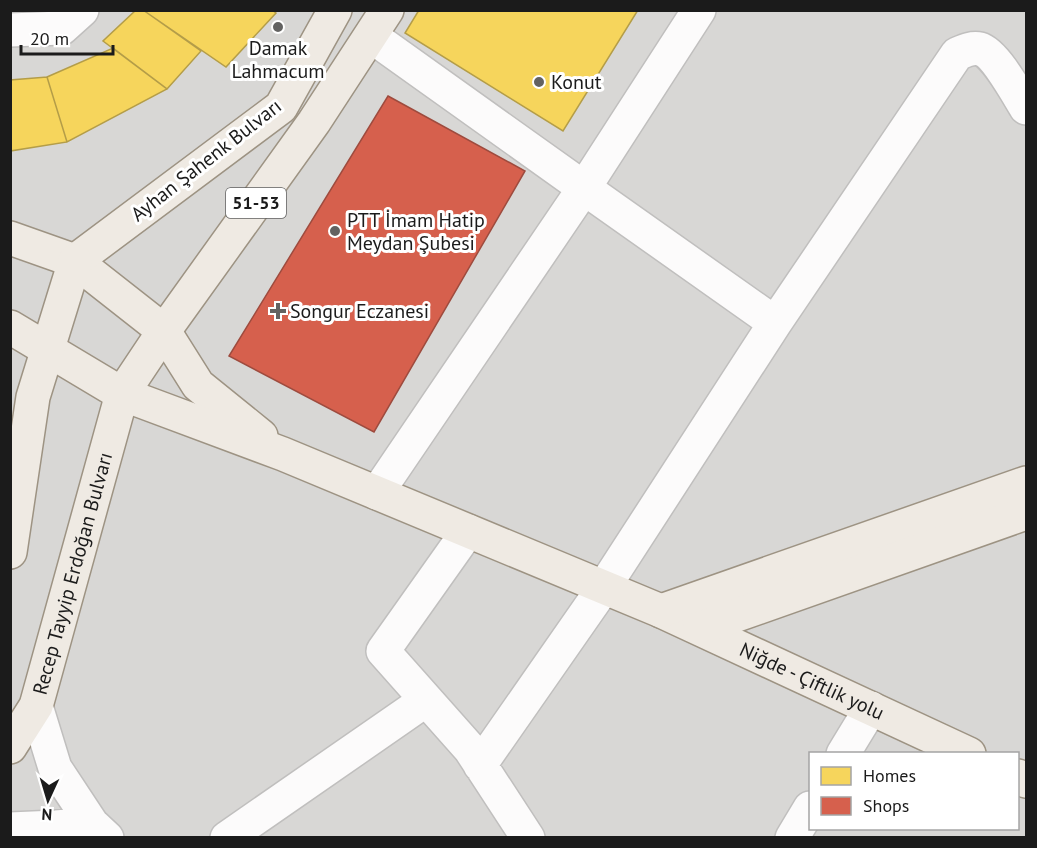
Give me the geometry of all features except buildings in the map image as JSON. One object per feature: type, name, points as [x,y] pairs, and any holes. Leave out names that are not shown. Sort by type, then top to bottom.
[{"type":"main road","name":"Ayhan Şahenk Bulvarı","points":[[75,261],[281,107],[332,11]]},
{"type":"main road","name":"Ayhan Şahenk Bulvarı","points":[[122,394],[164,331],[314,122],[379,23]]},
{"type":"main road","points":[[10,238],[75,261],[164,331],[198,385],[283,454]]},
{"type":"main road","points":[[10,552],[33,397],[75,261]]},
{"type":"main road","points":[[10,327],[122,394],[283,454]]},
{"type":"main road","name":"Recep Tayyip Erdoğan Bulvarı","points":[[10,747],[36,706],[122,394]]},
{"type":"main road","name":"Niğde - Çiftlik yolu","points":[[283,454],[657,609],[967,752]]},
{"type":"main road","points":[[657,609],[1026,483]]},
{"type":"main road","points":[[700,628],[1026,513]]},
{"type":"street","points":[[10,30],[62,28],[82,10]]},
{"type":"street","points":[[377,493],[584,188],[699,10]]},
{"type":"street","points":[[379,23],[584,188],[776,323]]},
{"type":"street","points":[[480,765],[604,587],[776,323],[957,54],[966,50],[981,49],[993,59],[1026,108]]},
{"type":"street","points":[[468,531],[382,651],[470,749],[528,837]]},
{"type":"street","points":[[227,837],[426,700]]},
{"type":"street","points":[[36,706],[55,768],[99,831]]},
{"type":"street","points":[[844,752],[871,708]]},
{"type":"street","points":[[792,837],[809,809]]},
{"type":"street","points":[[10,829],[56,827],[99,831]]},
{"type":"shaded area","points":[[10,11],[1026,11],[1026,837],[11,837]]},
{"type":"place","name":"Damak Lahmacum","points":[[278,27]]},
{"type":"place","name":"Konut","points":[[539,82]]},
{"type":"place","name":"PTT İmam Hatip Meydan Şubesi","points":[[335,231]]},
{"type":"place","name":"Songur Eczanesi","points":[[278,311]]}]
